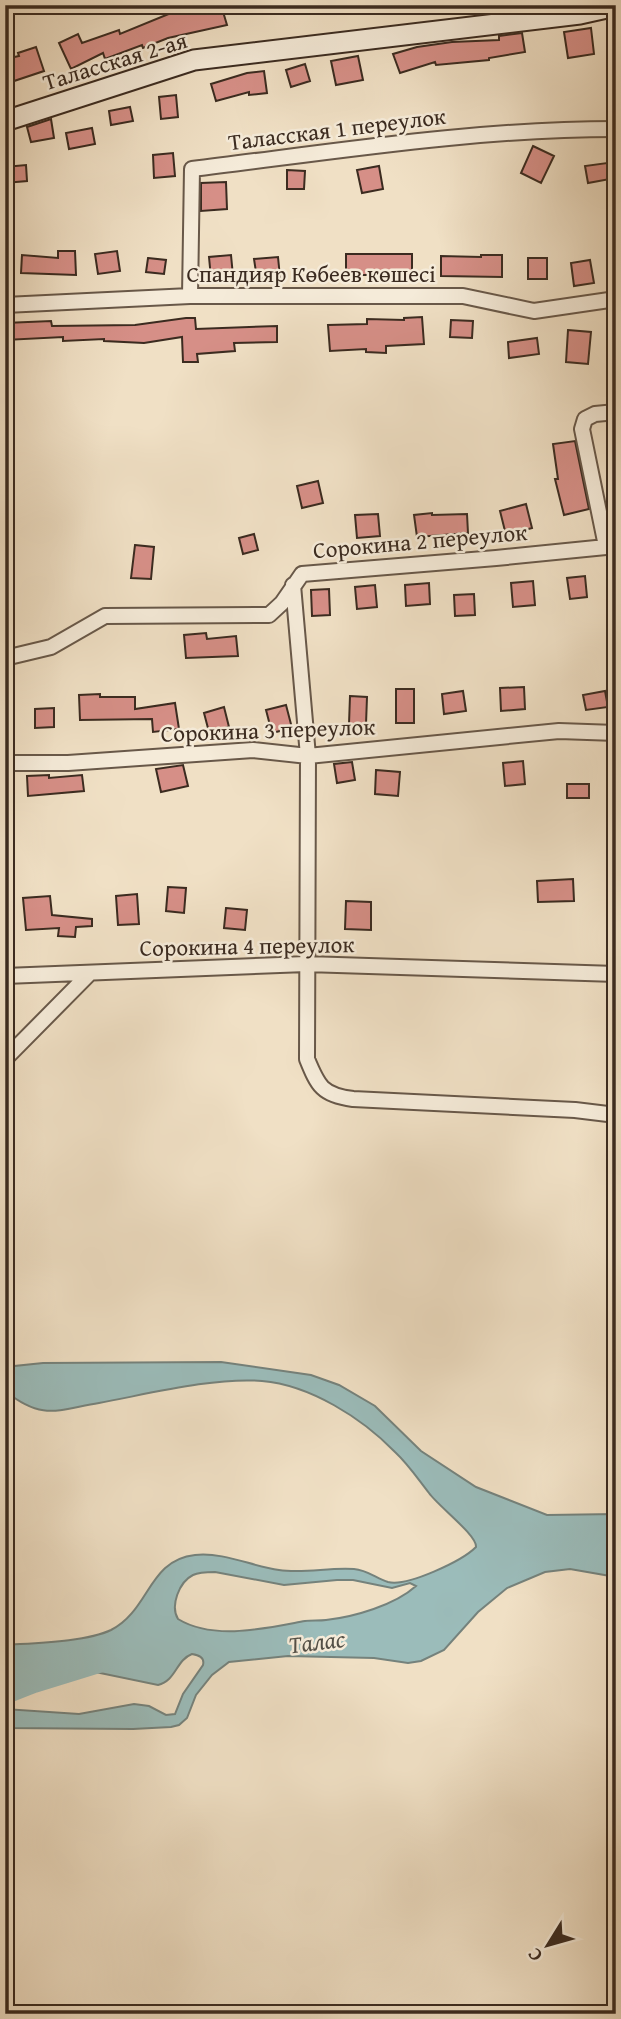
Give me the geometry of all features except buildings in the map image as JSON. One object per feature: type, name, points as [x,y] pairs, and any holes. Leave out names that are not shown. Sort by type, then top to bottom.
[{"type":"street","name":"Таласская 2-ая","points":[[5,121],[194,60],[580,14],[616,6]]},
{"type":"street","name":"Таласская 1 переулок","points":[[190,296],[192,169],[486,135],[564,129],[616,129]]},
{"type":"street","name":"Спандияр Көбеев көшесі","points":[[5,305],[190,296],[463,296],[534,311],[616,299]]},
{"type":"street","points":[[611,546],[582,429],[585,419],[595,414],[616,412]]},
{"type":"street","name":"Сорокина 2 переулок","points":[[5,658],[51,647],[105,616],[269,615],[282,603],[303,574],[611,546]]},
{"type":"street","points":[[293,585],[308,756],[307,1059],[317,1082],[333,1097],[575,1110],[616,1115]]},
{"type":"street","name":"Сорокина 3 переулок","points":[[5,763],[68,763],[253,750],[308,756],[559,731],[616,733]]},
{"type":"street","name":"Сорокина 4 переулок","points":[[5,976],[306,964],[616,974]]},
{"type":"street","points":[[5,1059],[90,972]]},
{"type":"water","points":[[221,1362],[311,1375],[339,1385],[375,1406],[421,1451],[476,1487],[547,1515],[616,1514],[616,1577],[570,1569],[545,1572],[507,1588],[478,1612],[444,1650],[421,1661],[408,1663],[374,1658],[288,1656],[229,1662],[212,1675],[196,1695],[187,1718],[179,1725],[171,1727],[5,1728],[5,1709],[79,1714],[134,1704],[149,1706],[166,1715],[175,1714],[183,1694],[203,1665],[199,1656],[192,1654],[187,1657],[169,1679],[158,1685],[76,1668],[58,1670],[5,1689],[5,1645],[74,1639],[111,1630],[134,1611],[158,1576],[179,1559],[195,1555],[216,1556],[288,1571],[354,1569],[397,1583],[434,1572],[476,1547],[464,1528],[434,1499],[382,1439],[351,1416],[316,1396],[262,1381],[223,1381],[50,1411],[30,1407],[5,1391],[5,1367],[43,1363]],"holes":[[[215,1572],[284,1585],[353,1580],[392,1588],[410,1583],[416,1586],[397,1599],[361,1613],[241,1631],[208,1630],[192,1626],[178,1619],[176,1614],[180,1589],[188,1578],[198,1573]]]},
{"type":"waterway","name":"Талас","points":[[5,1690],[101,1658]]}]
